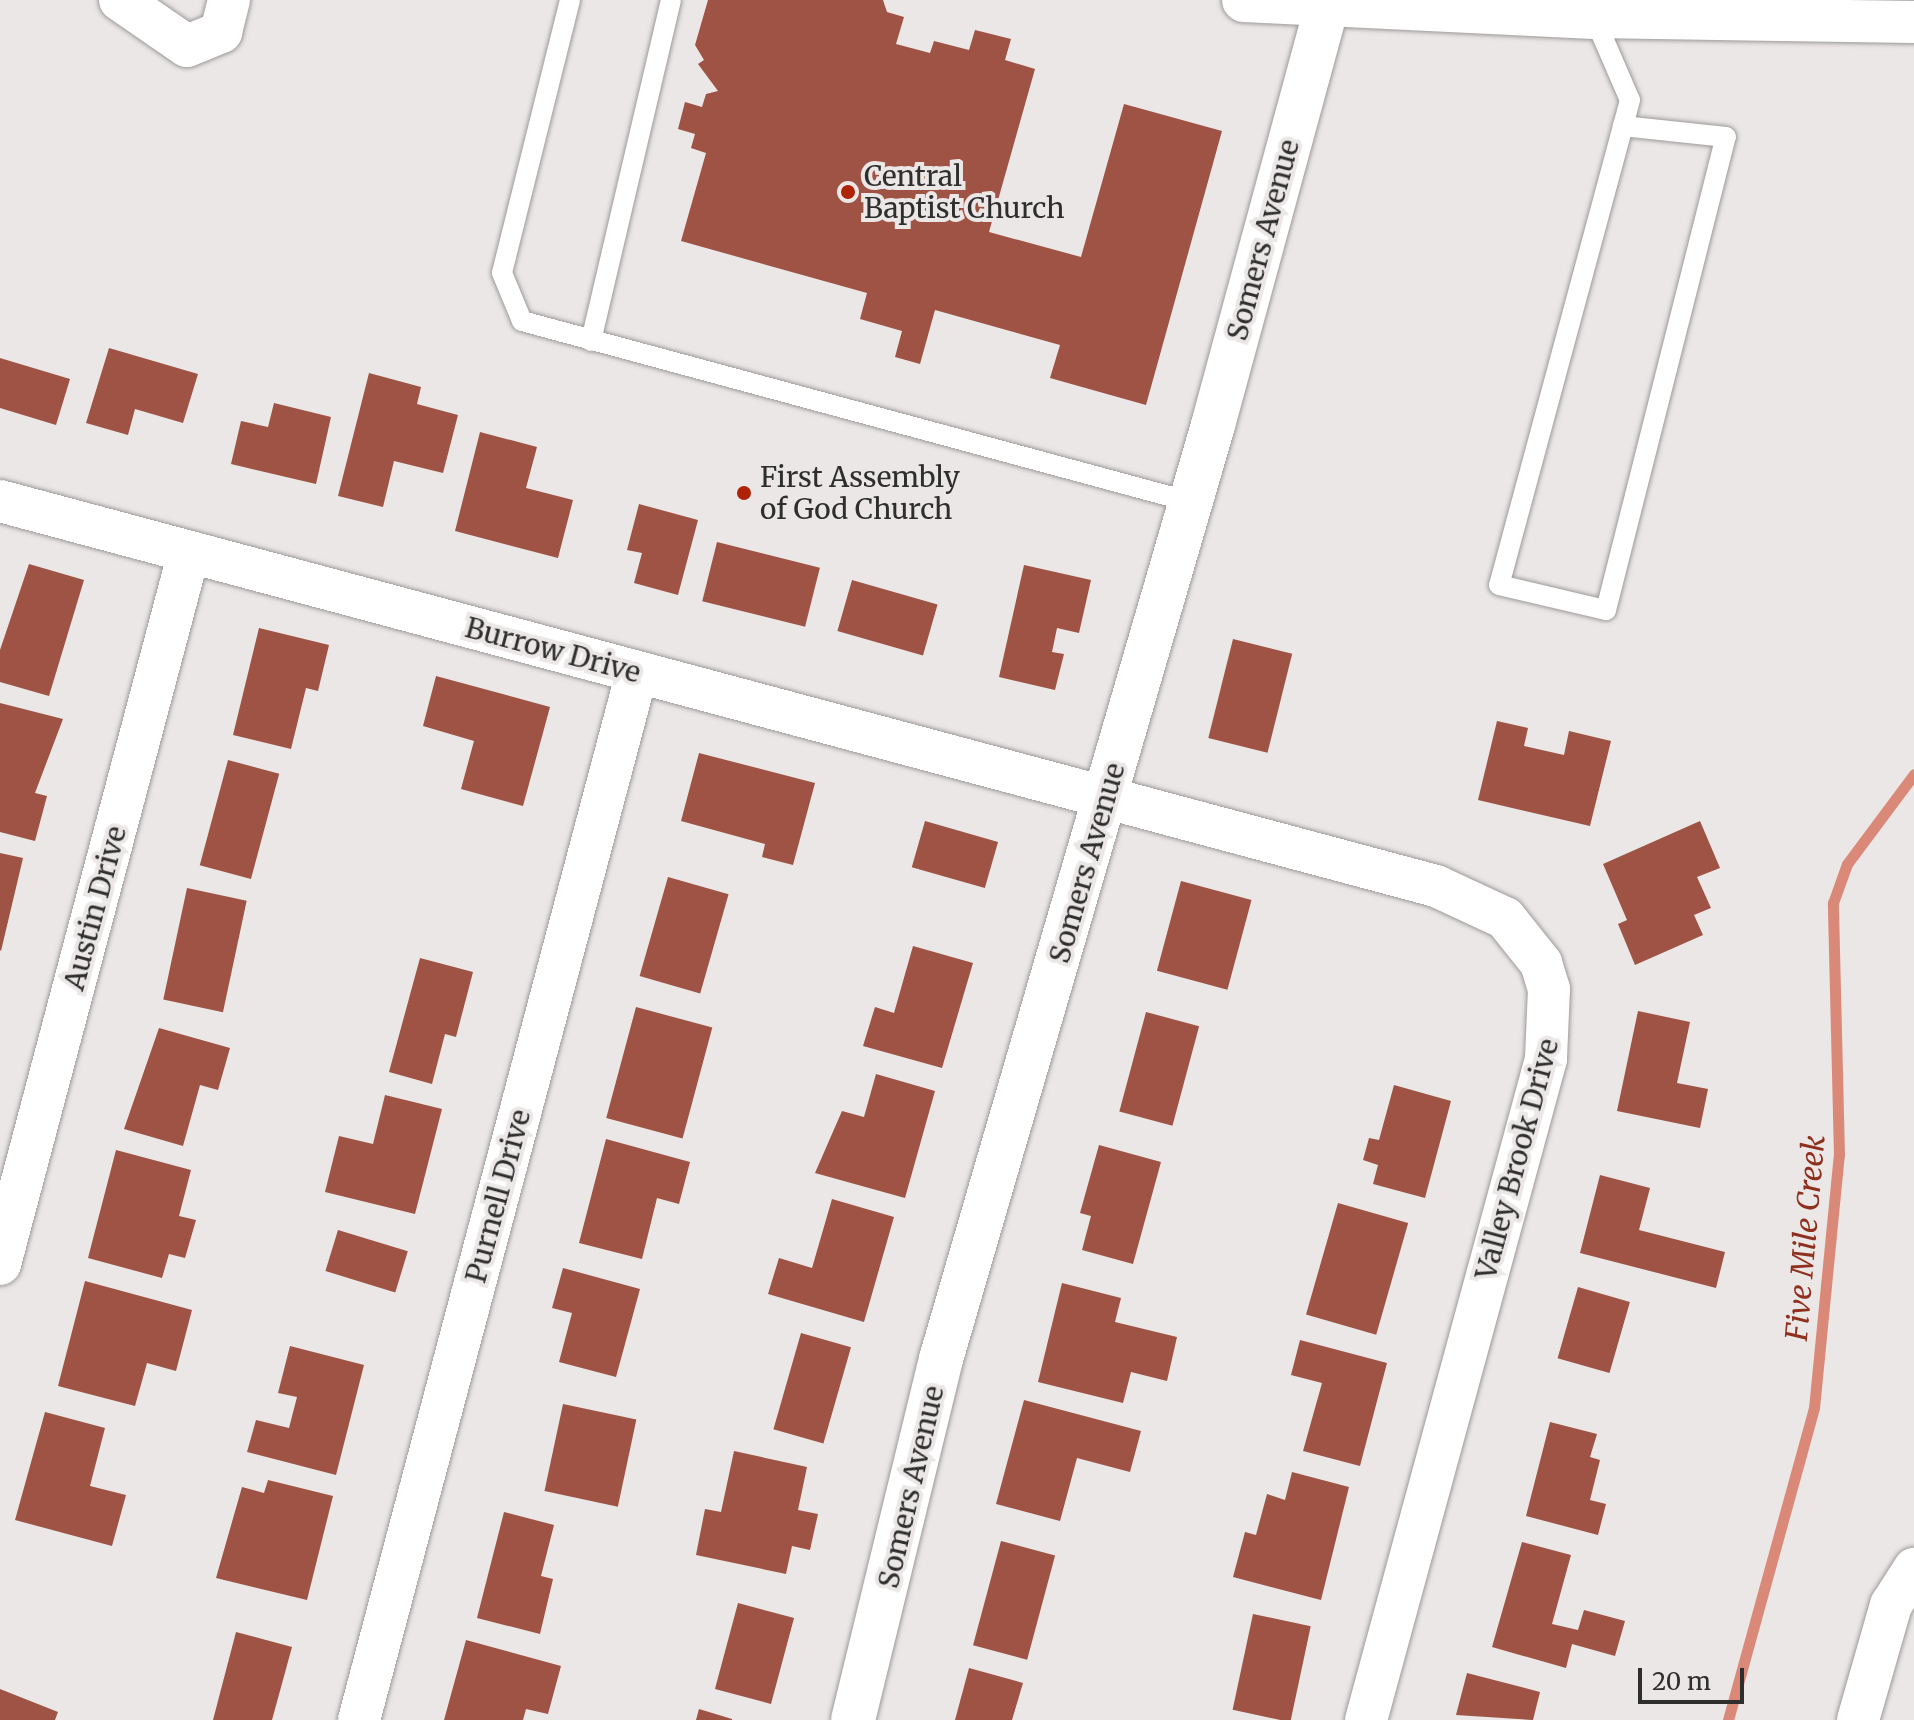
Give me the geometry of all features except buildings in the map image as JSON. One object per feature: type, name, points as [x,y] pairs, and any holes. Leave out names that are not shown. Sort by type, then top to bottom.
[{"type":"street","points":[[120,0],[187,46],[221,32],[229,0]]},
{"type":"street","points":[[1244,0],[1326,8],[1532,7],[1594,17],[1914,22]]},
{"type":"street","name":"Somers Avenue","points":[[853,1720],[941,1359],[1191,502],[1326,8]]},
{"type":"street","name":"Burrow Drive","points":[[0,501],[1106,798]]},
{"type":"street","name":"Austin Drive","points":[[0,1264],[189,552]]},
{"type":"street","name":"Purnell Drive","points":[[359,1720],[637,672]]},
{"type":"street","name":"Valley Brook Drive","points":[[1106,798],[1478,902],[1525,939],[1549,989],[1546,1059],[1366,1720]]},
{"type":"street","points":[[1858,1720],[1891,1605],[1914,1569]]},
{"type":"lane","points":[[570,0],[502,273],[522,321],[1191,502]]},
{"type":"lane","points":[[591,341],[671,0]]},
{"type":"lane","points":[[1594,17],[1630,100],[1499,585],[1606,610],[1726,137],[1623,126]]},
{"type":"waterway","name":"Five Mile Creek","points":[[1728,1720],[1814,1408],[1839,1155],[1833,903],[1847,864],[1914,774]]},
{"type":"place","name":"Central Baptist Church","points":[[848,192]]},
{"type":"place","name":"First Assembly of God Church","points":[[744,493]]}]
